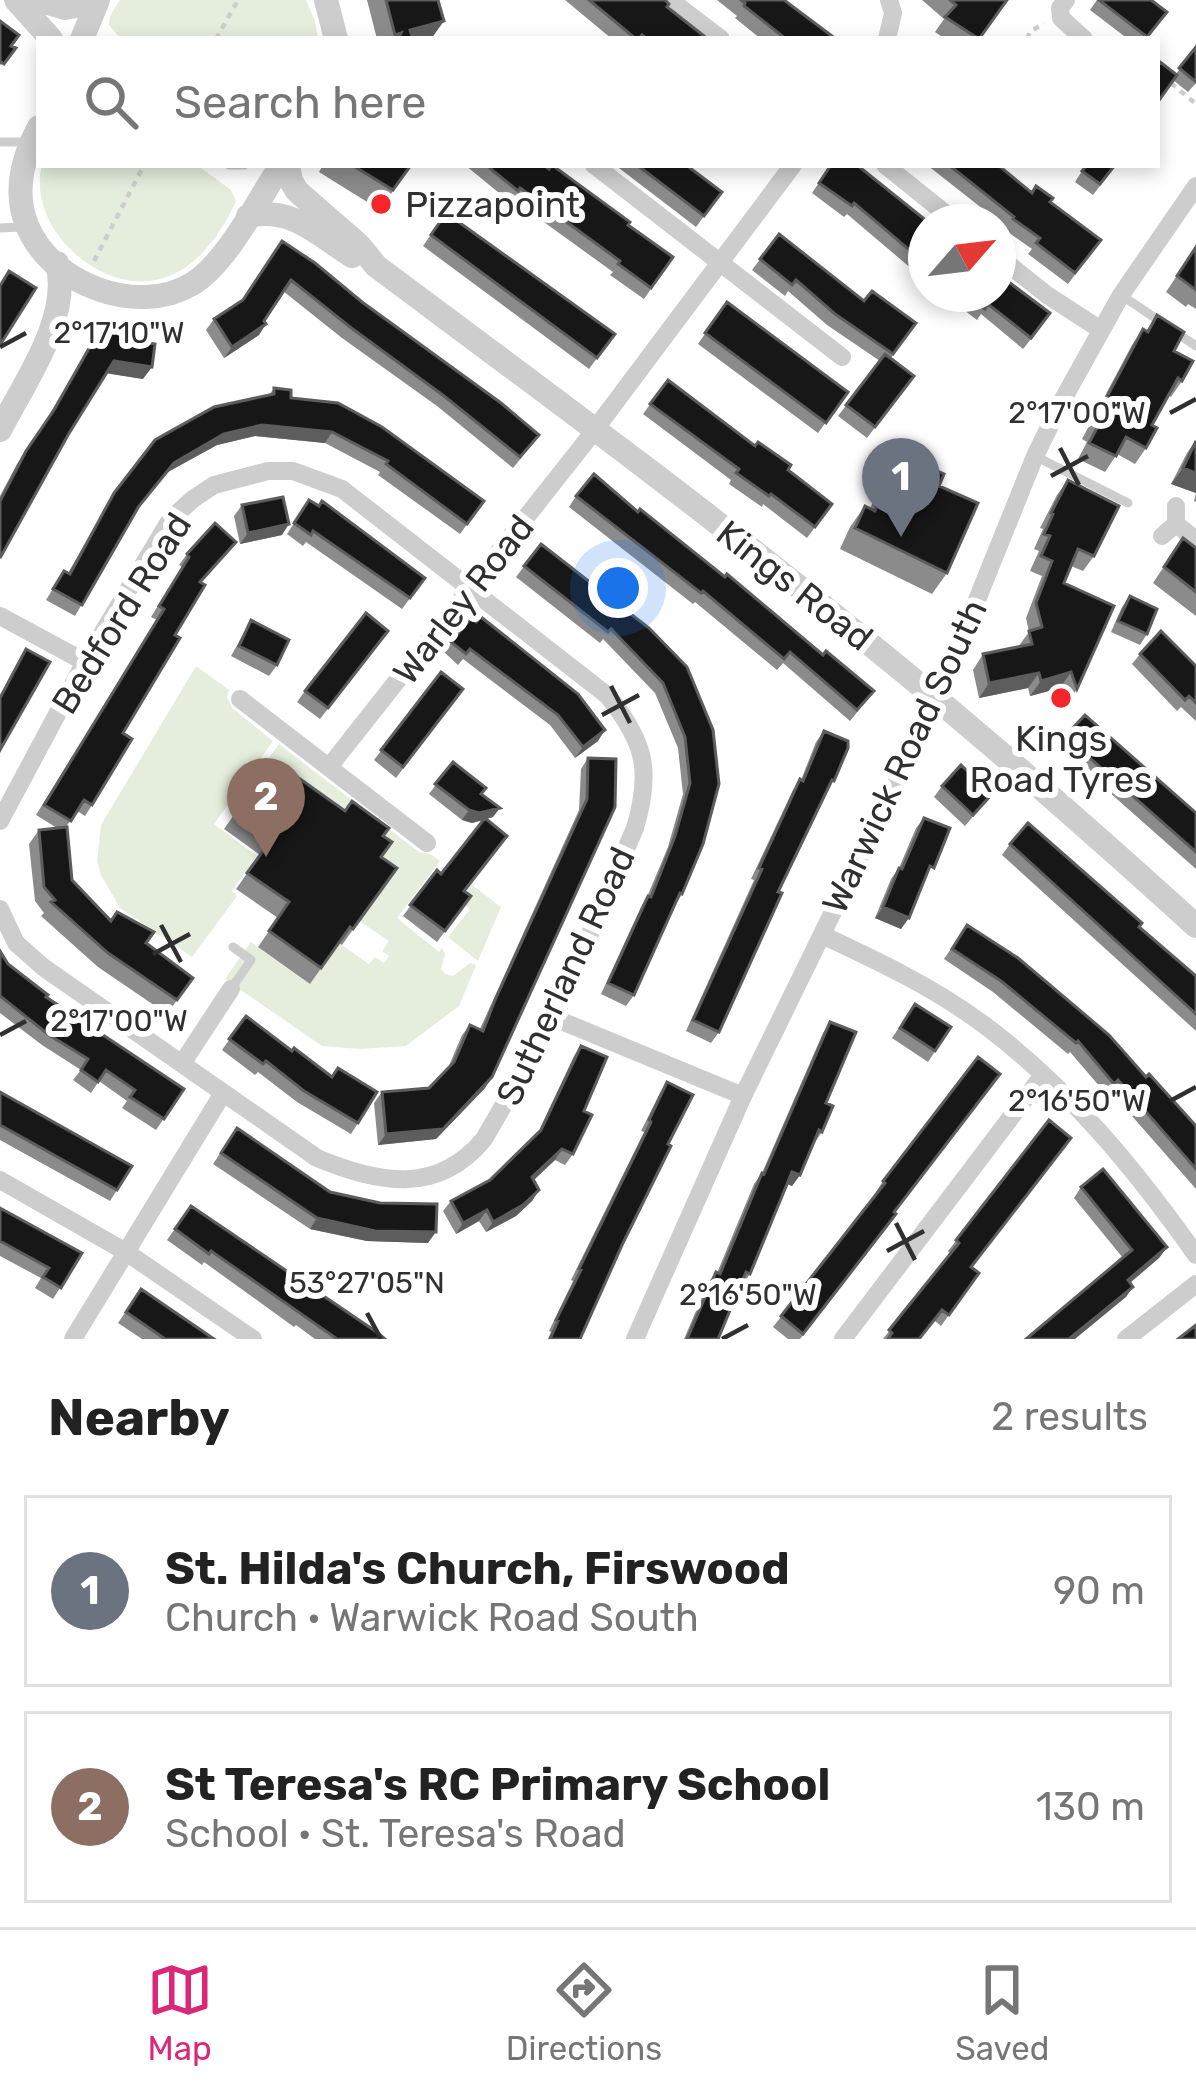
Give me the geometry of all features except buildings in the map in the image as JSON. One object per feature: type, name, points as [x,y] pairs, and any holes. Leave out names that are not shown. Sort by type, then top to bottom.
[{"type":"street","points":[[16,0],[48,36]]},
{"type":"street","points":[[38,0],[65,8],[98,1]]},
{"type":"street","points":[[326,0],[335,36]]},
{"type":"street","points":[[670,0],[717,36]]},
{"type":"street","points":[[888,36],[889,0]]},
{"type":"street","points":[[1066,0],[1060,8],[1061,18],[1081,36]]},
{"type":"street","points":[[83,36],[98,1]]},
{"type":"street","points":[[35,134],[20,188],[28,227],[57,263],[112,295],[154,298],[194,283],[210,270],[283,168]]},
{"type":"street","name":"Kings Road","points":[[286,168],[297,191],[359,244],[376,266]]},
{"type":"street","points":[[598,168],[842,357]]},
{"type":"street","name":"Warley Road","points":[[329,767],[596,429],[791,168]]},
{"type":"street","points":[[889,168],[934,204]]},
{"type":"street","name":"Warwick Road South","points":[[635,1339],[743,1096],[937,699],[1035,457],[1121,295],[1196,186]]},
{"type":"street","name":"Kings Road","points":[[248,216],[282,214],[296,219],[376,266],[596,429],[937,699],[1196,926]]},
{"type":"street","points":[[0,430],[51,332],[62,290],[57,263]]},
{"type":"street","points":[[1016,270],[1101,329]]},
{"type":"street","points":[[51,332],[80,306],[112,295]]},
{"type":"street","name":"Bedford Road","points":[[0,821],[85,662],[170,520],[214,485],[268,471],[293,471],[342,488],[472,589]]},
{"type":"street","points":[[1171,522],[1196,539]]},
{"type":"street","name":"Sutherland Road","points":[[223,1093],[317,1158],[354,1174],[388,1180],[433,1177],[472,1154],[484,1139],[554,1018],[634,828],[644,797],[644,761],[627,719],[608,696],[472,589]]},
{"type":"street","points":[[0,616],[85,662]]},
{"type":"street","points":[[240,698],[427,843]]},
{"type":"street","points":[[0,909],[16,943],[43,967],[223,1093],[73,1339]]},
{"type":"street","points":[[821,934],[933,990],[985,1025],[1043,1075],[1134,1171],[1196,1255]]},
{"type":"street","points":[[183,1062],[231,989]]},
{"type":"street","points":[[554,1018],[743,1096]]},
{"type":"street","points":[[843,1339],[1043,1075]]},
{"type":"street","points":[[0,1180],[126,1252],[253,1339]]},
{"type":"street","points":[[1126,1339],[1196,1284]]},
{"type":"lane","points":[[0,142],[35,134]]},
{"type":"lane","points":[[0,228],[28,227]]},
{"type":"lane","points":[[1121,295],[1196,346]]},
{"type":"lane","points":[[1035,457],[1128,503]]},
{"type":"lane","points":[[231,989],[251,960],[233,947]]},
{"type":"path","points":[[218,36],[238,0]]},
{"type":"path","points":[[1170,82],[1196,104]]},
{"type":"path","points":[[83,281],[142,168]]},
{"type":"green space","points":[[120,0],[306,0],[318,36],[118,36],[109,25]]},
{"type":"green space","points":[[42,168],[201,168],[231,190],[236,201],[213,241],[191,263],[164,278],[127,280],[106,274],[68,247],[44,208]]},
{"type":"green space","points":[[196,666],[229,690],[232,708],[273,741],[214,824],[257,856],[232,891],[237,896],[192,957],[120,908],[97,861],[101,825]]},
{"type":"green space","points":[[279,744],[419,852],[440,861],[397,918],[439,952],[442,948],[445,974],[453,976],[470,963],[476,965],[459,1006],[406,1046],[322,1046],[225,979],[251,942],[310,984],[339,943],[369,964],[375,957],[384,963],[389,956],[382,951],[389,941],[359,921],[386,884],[334,827],[258,773]]},
{"type":"green space","points":[[468,882],[501,907],[478,961],[448,937],[470,909],[456,897]]},
{"type":"place","name":"Pizzapoint","points":[[381,204]]},
{"type":"place","name":"St. Hilda's Church, Firswood","points":[[901,537]]},
{"type":"place","name":"Kings Road Tyres","points":[[1061,698]]},
{"type":"place","name":"St Teresa's RC Primary School","points":[[266,857]]}]
